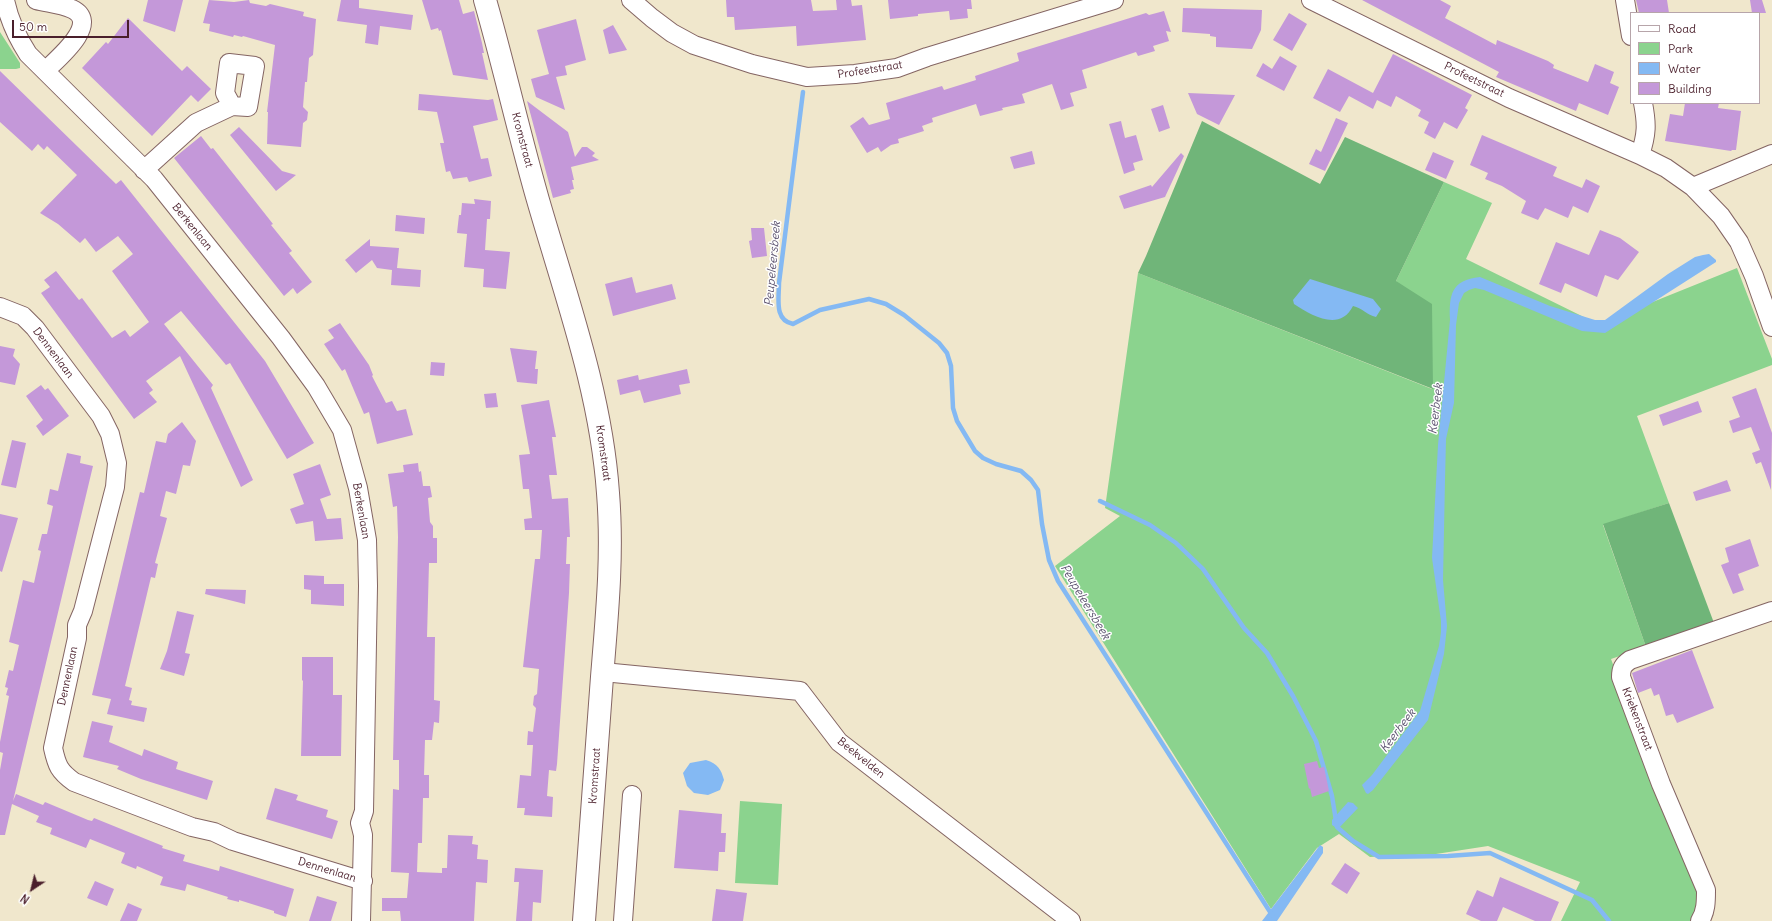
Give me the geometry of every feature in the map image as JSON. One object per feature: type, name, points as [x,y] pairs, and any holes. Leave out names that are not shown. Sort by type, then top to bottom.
[{"type":"main road","name":"Kromstraat","points":[[485,0],[537,197],[570,305],[594,396],[601,432],[608,493],[611,551],[584,921]]},
{"type":"street","name":"Berkenlaan","points":[[5,0],[8,16],[18,39],[28,54],[144,170],[171,200],[281,338],[316,386],[342,430],[358,488],[366,540],[368,586],[364,803],[360,823],[363,835],[361,921]]},
{"type":"street","points":[[36,0],[72,9],[79,15],[82,21],[81,32],[77,38],[45,71]]},
{"type":"street","name":"Profeetstraat","points":[[632,0],[672,33],[694,44],[745,62],[807,77],[855,74],[897,68],[927,57],[1114,0]]},
{"type":"street","name":"Profeetstraat","points":[[1311,0],[1509,98],[1640,155],[1666,168],[1693,187],[1720,216],[1739,242],[1754,276],[1772,327]]},
{"type":"street","points":[[1625,0],[1630,30]]},
{"type":"street","points":[[1640,155],[1644,144],[1647,123],[1643,104]]},
{"type":"street","points":[[144,170],[196,123],[232,106]]},
{"type":"street","points":[[1693,187],[1772,154]]},
{"type":"street","name":"Dennenlaan","points":[[0,307],[23,316],[40,334],[101,416],[110,434],[117,463],[115,487],[83,611],[77,625],[77,638],[53,748],[61,773],[74,782],[192,827],[214,832],[233,841],[362,881]]},
{"type":"street","name":"Kriekenstraat","points":[[1700,921],[1704,915],[1706,890],[1656,769],[1621,676],[1621,670],[1624,664],[1630,660],[1772,611]]},
{"type":"street","name":"Beekvelden","points":[[603,672],[800,691],[839,742],[1071,921]]},
{"type":"street","points":[[623,921],[632,795]]},
{"type":"green space","points":[[0,32],[20,63],[20,68],[0,69]]},
{"type":"green space","points":[[1202,121],[1320,184],[1345,137],[1444,182],[1396,281],[1432,304],[1433,389],[1138,273]]},
{"type":"green space","points":[[1444,182],[1492,203],[1466,259],[1598,324],[1737,268],[1772,359],[1772,365],[1637,416],[1669,503],[1603,525],[1646,647],[1611,659],[1664,803],[1698,888],[1695,921],[1561,921],[1580,882],[1488,846],[1436,854],[1370,857],[1339,834],[1317,848],[1271,909],[1055,566],[1120,516],[1105,508],[1138,273],[1432,389],[1396,281]]},
{"type":"green space","points":[[1669,503],[1714,623],[1646,647],[1603,524]]},
{"type":"green space","points":[[740,801],[782,804],[778,885],[735,883]]},
{"type":"water","points":[[1709,254],[1716,260],[1716,262],[1605,333],[1582,331],[1484,290],[1475,288],[1464,293],[1459,303],[1456,325],[1454,403],[1446,439],[1443,580],[1447,626],[1444,654],[1428,720],[1373,790],[1368,794],[1366,793],[1362,785],[1372,775],[1420,711],[1439,646],[1441,621],[1432,558],[1438,445],[1450,320],[1450,303],[1454,290],[1463,281],[1480,277],[1550,306],[1595,320],[1605,320],[1668,274],[1695,257]]},
{"type":"water","points":[[1310,279],[1373,299],[1381,309],[1376,317],[1353,306],[1347,314],[1341,318],[1333,320],[1317,317],[1294,304],[1293,300]]},
{"type":"water","points":[[706,760],[718,767],[724,780],[720,790],[708,795],[694,793],[687,786],[683,773],[690,763]]},
{"type":"water","points":[[1348,802],[1353,803],[1358,808],[1338,829],[1332,825],[1332,820]]},
{"type":"water","points":[[1320,845],[1323,847],[1323,853],[1277,921],[1262,921]]},
{"type":"building","points":[[148,0],[183,0],[175,32],[143,21]]},
{"type":"building","points":[[209,0],[234,2],[249,0],[250,3],[266,6],[270,4],[304,12],[303,16],[316,19],[313,55],[309,58],[307,82],[305,82],[303,107],[308,112],[307,120],[303,123],[301,147],[267,144],[267,112],[275,45],[243,36],[234,35],[233,37],[209,31],[210,24],[203,23]]},
{"type":"building","points":[[341,0],[359,0],[359,8],[413,15],[411,30],[380,26],[378,45],[365,43],[367,25],[337,21]]},
{"type":"building","points":[[422,0],[459,0],[463,14],[474,11],[482,43],[484,53],[482,53],[488,80],[453,75],[441,30],[439,31],[438,28],[431,30]]},
{"type":"building","points":[[726,0],[811,0],[813,11],[837,10],[836,0],[851,0],[852,6],[862,5],[866,40],[797,46],[796,26],[735,30],[734,17],[727,17]]},
{"type":"building","points":[[888,0],[971,0],[972,9],[967,9],[968,18],[950,20],[949,11],[890,19]]},
{"type":"building","points":[[1362,0],[1440,0],[1451,6],[1445,18],[1496,45],[1497,40],[1548,61],[1554,65],[1553,68],[1588,82],[1595,64],[1614,72],[1610,83],[1619,87],[1608,115],[1579,103],[1576,111],[1496,77],[1499,72]]},
{"type":"building","points":[[1636,0],[1667,0],[1669,12],[1639,12]]},
{"type":"building","points":[[1750,0],[1762,0],[1766,13],[1752,12]]},
{"type":"building","points":[[1183,8],[1262,10],[1261,30],[1252,49],[1216,47],[1216,37],[1210,36],[1210,34],[1182,32]]},
{"type":"building","points":[[1164,11],[1171,32],[1166,31],[1169,41],[1153,46],[1155,51],[1138,56],[1136,52],[1082,70],[1087,88],[1070,93],[1074,106],[1061,110],[1052,84],[1022,94],[1025,103],[1002,108],[1003,110],[980,116],[976,104],[932,118],[933,122],[922,126],[924,131],[898,139],[899,143],[891,145],[881,152],[878,147],[867,153],[850,126],[863,117],[869,125],[890,119],[886,103],[942,86],[944,90],[976,80],[975,76],[1019,61],[1017,53],[1146,13],[1149,15]]},
{"type":"building","points":[[1289,13],[1307,24],[1292,51],[1273,40]]},
{"type":"building","points":[[128,18],[182,71],[187,66],[211,89],[198,102],[191,95],[152,136],[82,68],[106,42],[108,44]]},
{"type":"building","points":[[576,19],[586,60],[565,66],[567,75],[556,77],[565,110],[536,97],[531,79],[549,74],[537,30]]},
{"type":"building","points":[[613,25],[627,50],[609,54],[603,30]]},
{"type":"building","points":[[1393,54],[1472,95],[1465,108],[1468,110],[1457,129],[1444,122],[1435,139],[1424,133],[1429,122],[1418,116],[1421,110],[1396,96],[1391,107],[1377,100],[1373,109],[1349,96],[1340,112],[1313,98],[1328,69],[1373,93]]},
{"type":"building","points":[[1280,56],[1297,66],[1284,91],[1256,76],[1263,63],[1272,69]]},
{"type":"building","points":[[0,71],[116,184],[121,180],[265,361],[314,443],[287,459],[230,363],[226,365],[181,311],[164,324],[213,385],[211,388],[253,480],[241,487],[180,356],[146,381],[153,390],[149,393],[157,402],[134,419],[41,293],[50,287],[44,280],[56,271],[79,300],[82,298],[112,338],[125,330],[130,337],[149,322],[112,271],[133,254],[118,236],[96,252],[85,238],[80,243],[58,224],[40,213],[77,175],[47,146],[44,150],[38,144],[32,151],[0,122]]},
{"type":"building","points":[[1188,93],[1235,95],[1219,125],[1197,114]]},
{"type":"building","points":[[419,94],[488,100],[493,99],[498,120],[473,126],[481,159],[488,158],[492,176],[469,182],[467,177],[453,179],[450,171],[446,172],[440,143],[444,143],[437,112],[418,110]]},
{"type":"building","points":[[527,101],[568,132],[575,157],[582,147],[587,147],[595,153],[592,156],[599,160],[571,167],[574,180],[572,180],[574,189],[570,190],[571,193],[553,198]]},
{"type":"building","points":[[1685,104],[1719,104],[1718,108],[1741,111],[1736,150],[1731,151],[1665,141],[1670,114],[1683,116]]},
{"type":"building","points":[[1163,105],[1170,128],[1159,132],[1151,109]]},
{"type":"building","points":[[1336,118],[1348,123],[1325,171],[1309,164],[1316,149],[1321,152]]},
{"type":"building","points":[[1121,121],[1125,138],[1136,135],[1143,160],[1133,163],[1135,170],[1124,174],[1109,124]]},
{"type":"building","points":[[239,127],[282,171],[296,175],[276,191],[230,135]]},
{"type":"building","points":[[1482,135],[1557,167],[1553,176],[1582,188],[1586,179],[1600,186],[1588,213],[1573,206],[1568,218],[1545,208],[1538,220],[1521,213],[1526,201],[1502,186],[1485,179],[1488,173],[1470,165]]},
{"type":"building","points":[[201,136],[211,149],[213,148],[273,224],[271,225],[292,251],[289,253],[312,282],[297,294],[293,288],[284,296],[174,158]]},
{"type":"building","points":[[1032,151],[1035,164],[1014,169],[1010,157]]},
{"type":"building","points":[[1433,152],[1454,161],[1446,179],[1425,170]]},
{"type":"building","points":[[1181,153],[1184,156],[1165,197],[1124,209],[1119,196],[1151,185],[1152,187]]},
{"type":"building","points":[[474,199],[491,201],[490,219],[487,219],[485,250],[510,252],[506,289],[483,287],[484,269],[464,267],[467,234],[457,233],[459,215],[461,215],[462,203],[475,204]]},
{"type":"building","points":[[396,215],[425,218],[424,234],[395,231]]},
{"type":"building","points":[[751,228],[764,228],[767,256],[752,258],[749,241],[752,240]]},
{"type":"building","points":[[1600,230],[1620,238],[1639,252],[1618,280],[1605,275],[1597,297],[1565,283],[1561,293],[1539,284],[1556,242],[1589,255]]},
{"type":"building","points":[[370,239],[370,246],[399,248],[397,268],[421,270],[420,287],[391,285],[392,270],[377,268],[372,260],[356,273],[345,260]]},
{"type":"building","points":[[632,277],[636,293],[672,284],[676,299],[613,316],[605,284]]},
{"type":"building","points":[[340,323],[369,365],[373,375],[372,376],[386,403],[392,401],[397,411],[406,409],[413,435],[377,444],[369,412],[364,414],[345,369],[342,371],[324,344],[334,338],[328,330]]},
{"type":"building","points":[[0,346],[15,349],[13,356],[20,364],[15,385],[0,382]]},
{"type":"building","points":[[510,348],[537,351],[535,369],[538,369],[537,384],[517,382]]},
{"type":"building","points":[[431,362],[445,363],[444,376],[430,375]]},
{"type":"building","points":[[687,369],[690,383],[679,385],[681,394],[644,403],[640,390],[620,395],[617,380],[638,375],[639,380]]},
{"type":"building","points":[[41,385],[45,390],[48,388],[69,416],[43,436],[36,426],[43,420],[26,396]]},
{"type":"building","points":[[1756,388],[1772,433],[1771,490],[1761,462],[1756,464],[1752,453],[1760,450],[1751,427],[1733,433],[1729,421],[1740,417],[1732,397]]},
{"type":"building","points":[[496,393],[498,407],[486,408],[484,394]]},
{"type":"building","points":[[549,400],[556,437],[552,437],[557,475],[549,475],[552,499],[568,498],[570,537],[567,537],[566,564],[570,564],[569,593],[557,764],[556,771],[549,770],[547,796],[553,797],[552,817],[524,815],[525,808],[517,808],[520,775],[531,776],[533,745],[527,745],[528,731],[533,732],[536,708],[533,705],[534,696],[537,694],[539,669],[523,667],[535,559],[540,559],[542,530],[525,530],[524,519],[532,518],[529,489],[523,489],[519,455],[530,454],[521,405]]},
{"type":"building","points":[[1698,401],[1702,412],[1663,426],[1659,415]]},
{"type":"building","points":[[182,422],[196,441],[190,466],[183,465],[176,494],[166,491],[160,516],[167,518],[155,563],[158,564],[155,578],[151,577],[125,686],[132,688],[129,700],[132,701],[131,705],[147,708],[144,722],[107,714],[111,699],[92,695],[140,492],[144,493],[156,441],[166,443],[168,434]]},
{"type":"building","points":[[12,440],[26,443],[16,488],[1,485]]},
{"type":"building","points":[[67,453],[81,456],[80,463],[93,466],[13,801],[16,794],[43,805],[45,802],[88,820],[92,821],[94,818],[163,846],[162,848],[185,855],[183,861],[219,871],[220,866],[294,889],[286,917],[274,913],[274,911],[239,900],[239,902],[227,899],[228,897],[187,884],[185,891],[160,885],[163,877],[137,866],[136,869],[121,863],[125,853],[90,839],[86,848],[50,834],[52,828],[36,822],[39,816],[12,804],[5,835],[0,835],[0,770],[3,753],[0,752],[0,742],[9,696],[6,695],[8,688],[5,687],[9,670],[13,671],[19,645],[9,642],[23,580],[34,583],[41,551],[38,550],[42,534],[47,534],[53,506],[47,504],[50,489],[58,491]]},
{"type":"building","points":[[418,463],[419,472],[421,471],[423,486],[430,486],[432,497],[428,498],[430,522],[433,526],[433,538],[437,538],[437,563],[429,563],[427,637],[435,637],[434,700],[440,701],[439,723],[434,722],[432,740],[425,740],[424,775],[429,775],[429,798],[423,798],[422,843],[418,843],[417,872],[442,873],[442,868],[447,868],[448,835],[473,836],[472,844],[478,845],[477,859],[488,860],[487,883],[476,882],[474,921],[401,921],[400,911],[382,911],[382,898],[407,898],[409,873],[391,872],[393,789],[399,790],[399,760],[393,760],[398,537],[397,506],[393,507],[388,474],[404,472],[403,465]]},
{"type":"building","points":[[320,464],[331,495],[320,499],[327,519],[341,518],[343,539],[315,541],[313,521],[296,524],[290,509],[304,504],[293,474]]},
{"type":"building","points":[[1727,480],[1731,491],[1696,501],[1693,492]]},
{"type":"building","points":[[0,514],[18,518],[2,572],[0,571]]},
{"type":"building","points":[[1750,539],[1759,566],[1738,574],[1744,590],[1733,594],[1721,565],[1729,562],[1725,548]]},
{"type":"building","points":[[304,575],[324,576],[324,584],[344,584],[344,606],[311,604],[311,590],[304,589]]},
{"type":"building","points":[[206,589],[246,590],[245,604],[205,594]]},
{"type":"building","points":[[177,611],[194,615],[185,653],[190,654],[184,676],[160,669],[167,651]]},
{"type":"building","points":[[1692,650],[1714,708],[1677,723],[1673,714],[1666,716],[1659,694],[1654,696],[1651,688],[1638,693],[1632,673]]},
{"type":"building","points":[[302,657],[333,657],[333,695],[342,695],[341,756],[301,756],[303,681]]},
{"type":"building","points":[[92,721],[113,726],[109,742],[142,756],[144,749],[178,762],[176,769],[213,781],[207,800],[141,779],[117,769],[119,766],[83,757]]},
{"type":"building","points":[[1317,761],[1319,768],[1324,767],[1329,791],[1312,797],[1304,764]]},
{"type":"building","points":[[275,788],[298,795],[296,800],[328,810],[326,817],[338,821],[332,839],[266,819]]},
{"type":"building","points":[[679,810],[722,814],[721,833],[726,833],[725,852],[719,852],[718,871],[674,868]]},
{"type":"building","points":[[1345,863],[1360,873],[1347,894],[1331,884]]},
{"type":"building","points":[[515,868],[543,870],[541,903],[533,902],[532,921],[516,921],[519,882],[514,882]]},
{"type":"building","points":[[1500,877],[1559,902],[1551,921],[1535,921],[1503,907],[1497,921],[1481,921],[1466,914],[1477,890],[1493,897]]},
{"type":"building","points":[[95,881],[114,889],[107,906],[87,898]]},
{"type":"building","points":[[716,889],[747,893],[743,921],[712,921]]},
{"type":"building","points":[[317,896],[337,902],[331,921],[309,921]]},
{"type":"building","points":[[128,903],[142,909],[137,921],[120,921]]},
{"type":"waterway","name":"Peupeleersbeek","points":[[803,92],[779,283],[778,302],[780,313],[787,322],[793,324],[820,310],[869,299],[886,304],[904,315],[939,343],[947,353],[951,366],[953,408],[957,421],[975,451],[983,458],[996,464],[1021,471],[1031,480],[1038,490],[1042,524],[1049,560],[1058,581],[1272,915]]},
{"type":"waterway","points":[[1100,501],[1150,525],[1176,543],[1203,569],[1244,628],[1267,653],[1293,696],[1316,741],[1332,796],[1337,827],[1353,841],[1379,857],[1448,856],[1490,853],[1592,900],[1609,921]]},
{"type":"water label","name":"Keerbeek","points":[[1436,409]]},
{"type":"water label","name":"Keerbeek","points":[[1398,731]]}]
